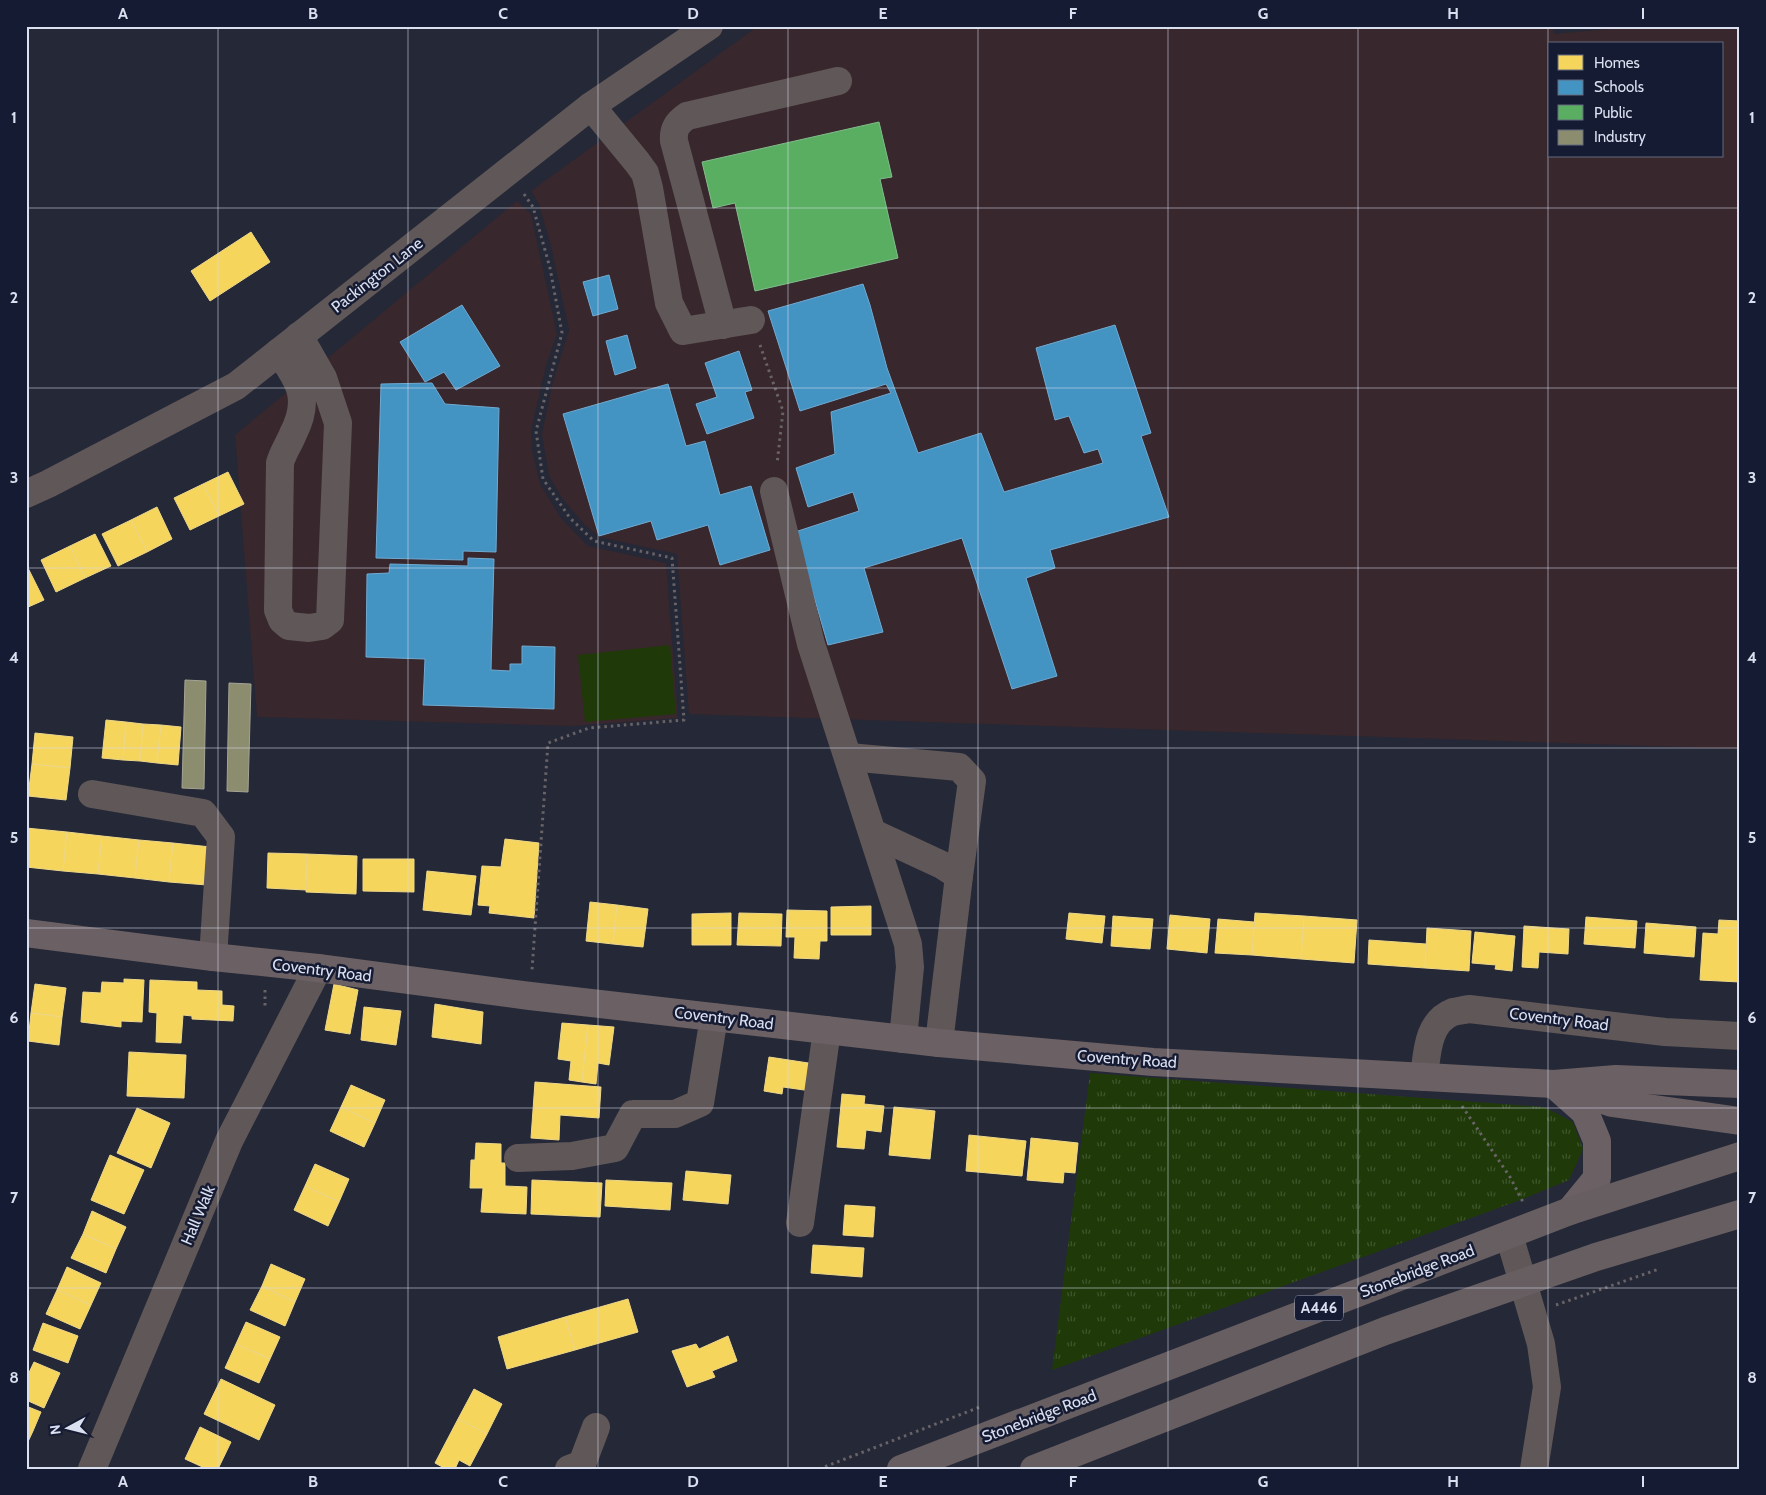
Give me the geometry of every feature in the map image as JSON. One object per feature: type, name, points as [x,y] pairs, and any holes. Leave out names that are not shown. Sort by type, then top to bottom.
[{"type":"highway","name":"Stonebridge Road","points":[[901,1469],[1570,1211],[1740,1156]]},
{"type":"highway","points":[[1034,1469],[1375,1335],[1596,1256],[1740,1214]]},
{"type":"main road","name":"Coventry Road","points":[[26,933],[530,996],[938,1043],[1153,1062],[1554,1084]]},
{"type":"main road","points":[[1554,1084],[1616,1079],[1740,1084]]},
{"type":"main road","points":[[1554,1084],[1612,1103],[1740,1121]]},
{"type":"main road","points":[[1554,1084],[1584,1112],[1597,1140],[1598,1178],[1570,1211]]},
{"type":"street","name":"Packington Lane","points":[[26,494],[236,386],[592,106],[709,26]]},
{"type":"street","points":[[723,325],[674,141],[674,131],[678,122],[686,116],[838,81]]},
{"type":"street","points":[[592,106],[645,173],[650,188],[668,303],[683,331],[751,320]]},
{"type":"street","points":[[656,229],[696,222]]},
{"type":"street","points":[[289,344],[324,378],[338,423],[330,620],[322,626],[309,628],[289,626],[282,620],[278,610],[280,463],[284,451],[294,434],[303,395],[296,376],[289,344]]},
{"type":"street","points":[[774,491],[822,648],[849,757],[908,944],[910,968],[903,1039]]},
{"type":"street","points":[[849,757],[959,768],[972,781],[958,876],[938,1043]]},
{"type":"street","points":[[92,794],[203,813],[221,837],[213,957]]},
{"type":"street","points":[[873,833],[942,865],[958,876]]},
{"type":"street","name":"Hall Walk","points":[[92,1469],[229,1141],[318,968]]},
{"type":"street","name":"Coventry Road","points":[[1434,1078],[1428,1042],[1438,1023],[1452,1013],[1469,1009],[1665,1032],[1740,1036]]},
{"type":"street","points":[[518,1158],[572,1156],[615,1148],[633,1114],[674,1114],[700,1103],[714,1017]]},
{"type":"street","points":[[800,1223],[827,1030]]},
{"type":"street","points":[[1509,1235],[1541,1344],[1547,1387],[1534,1469]]},
{"type":"street","points":[[569,1469],[582,1464],[596,1427]]},
{"type":"path","points":[[509,171],[533,207],[550,268],[562,333],[536,431],[543,479],[570,518],[594,541],[672,558],[684,720],[589,728],[548,743],[530,996]]},
{"type":"path","points":[[751,320],[783,411],[774,491]]},
{"type":"path","points":[[1434,1078],[1510,1177],[1525,1206]]},
{"type":"path","points":[[1532,1313],[1663,1268]]},
{"type":"path","points":[[818,1469],[983,1406]]},
{"type":"shaded area","points":[[758,26],[1552,26],[1554,34],[1641,26],[1740,26],[1740,749],[689,714],[677,554],[599,537],[584,524],[562,498],[549,476],[542,434],[552,385],[569,330],[551,246],[539,204],[531,191]]},
{"type":"shaded area","points":[[517,201],[531,214],[557,334],[546,365],[531,431],[532,450],[540,484],[561,518],[588,546],[666,563],[678,718],[572,726],[257,717],[235,435]]},
{"type":"green space","points":[[670,645],[676,714],[585,722],[578,655]]},
{"type":"green space","points":[[1090,1073],[1544,1107],[1573,1122],[1583,1149],[1569,1180],[1523,1199],[1052,1370]]},
{"type":"building: Homes","points":[[251,232],[270,262],[210,301],[191,271]]},
{"type":"building: Homes","points":[[228,472],[244,504],[219,516],[203,484]]},
{"type":"building: Homes","points":[[203,484],[219,516],[190,530],[174,498]]},
{"type":"building: Homes","points":[[157,507],[172,539],[147,552],[131,520]]},
{"type":"building: Homes","points":[[131,520],[147,552],[118,566],[102,534]]},
{"type":"building: Homes","points":[[95,534],[111,566],[85,578],[70,546]]},
{"type":"building: Homes","points":[[70,546],[85,578],[56,592],[41,560]]},
{"type":"building: Homes","points":[[28,568],[44,600],[26,608],[26,569]]},
{"type":"building: Homes","points":[[106,720],[126,722],[123,760],[102,758]]},
{"type":"building: Homes","points":[[126,722],[143,724],[140,761],[123,760]]},
{"type":"building: Homes","points":[[143,724],[161,725],[157,763],[140,761]]},
{"type":"building: Homes","points":[[161,725],[181,727],[178,765],[157,763]]},
{"type":"building: Homes","points":[[35,733],[73,737],[70,768],[32,764]]},
{"type":"building: Homes","points":[[32,764],[70,768],[66,800],[28,796]]},
{"type":"building: Homes","points":[[26,828],[67,832],[63,871],[26,867]]},
{"type":"building: Homes","points":[[67,832],[102,836],[98,874],[63,871]]},
{"type":"building: Homes","points":[[102,836],[139,840],[135,878],[98,874]]},
{"type":"building: Homes","points":[[505,839],[539,843],[534,918],[489,913],[490,906],[478,905],[482,866],[501,867]]},
{"type":"building: Homes","points":[[139,840],[173,843],[169,882],[135,878]]},
{"type":"building: Homes","points":[[173,843],[211,847],[207,885],[169,882]]},
{"type":"building: Homes","points":[[268,853],[307,854],[306,890],[267,888]]},
{"type":"building: Homes","points":[[307,854],[357,856],[356,894],[306,892]]},
{"type":"building: Homes","points":[[363,859],[414,859],[414,892],[363,891]]},
{"type":"building: Homes","points":[[427,871],[476,876],[471,915],[423,910]]},
{"type":"building: Homes","points":[[590,902],[617,905],[613,944],[586,941]]},
{"type":"building: Homes","points":[[617,905],[648,909],[643,947],[613,944]]},
{"type":"building: Homes","points":[[871,906],[871,935],[831,935],[831,907]]},
{"type":"building: Homes","points":[[787,910],[827,911],[827,941],[820,941],[819,959],[794,958],[795,937],[786,937]]},
{"type":"building: Homes","points":[[731,913],[731,945],[692,945],[692,914]]},
{"type":"building: Homes","points":[[739,913],[782,914],[781,946],[737,945]]},
{"type":"building: Homes","points":[[1069,913],[1105,916],[1102,943],[1066,939]]},
{"type":"building: Homes","points":[[1255,913],[1304,916],[1301,959],[1252,955]]},
{"type":"building: Homes","points":[[1170,915],[1210,919],[1207,953],[1167,949]]},
{"type":"building: Homes","points":[[1113,916],[1153,919],[1150,949],[1111,946]]},
{"type":"building: Homes","points":[[1304,916],[1357,920],[1354,963],[1301,959]]},
{"type":"building: Homes","points":[[1586,917],[1637,921],[1635,948],[1584,944]]},
{"type":"building: Homes","points":[[1218,919],[1254,922],[1252,955],[1215,953]]},
{"type":"building: Homes","points":[[1719,920],[1740,921],[1740,982],[1700,980],[1703,933],[1718,934]]},
{"type":"building: Homes","points":[[1646,923],[1696,927],[1694,957],[1644,953]]},
{"type":"building: Homes","points":[[1524,926],[1569,929],[1568,954],[1539,952],[1538,968],[1522,967]]},
{"type":"building: Homes","points":[[1427,928],[1471,931],[1469,971],[1425,968]]},
{"type":"building: Homes","points":[[1475,932],[1515,936],[1512,971],[1495,969],[1496,965],[1472,963]]},
{"type":"building: Homes","points":[[1369,940],[1426,944],[1425,968],[1368,964]]},
{"type":"building: Homes","points":[[124,979],[144,980],[142,1022],[121,1021],[121,1027],[81,1022],[83,992],[101,993],[102,982],[124,983]]},
{"type":"building: Homes","points":[[150,980],[197,982],[197,990],[222,991],[222,1005],[234,1006],[233,1021],[192,1019],[192,1016],[183,1015],[181,1043],[156,1042],[157,1013],[149,1012]]},
{"type":"building: Homes","points":[[35,984],[66,988],[62,1017],[31,1013]]},
{"type":"building: Homes","points":[[334,984],[358,990],[350,1034],[325,1030]]},
{"type":"building: Homes","points":[[435,1004],[483,1012],[481,1044],[432,1037]]},
{"type":"building: Homes","points":[[364,1007],[401,1011],[396,1045],[361,1040]]},
{"type":"building: Homes","points":[[31,1013],[62,1017],[59,1045],[28,1041]]},
{"type":"building: Homes","points":[[562,1023],[588,1025],[582,1082],[569,1080],[571,1061],[558,1059]]},
{"type":"building: Homes","points":[[588,1025],[614,1027],[609,1065],[598,1063],[596,1084],[582,1082]]},
{"type":"building: Homes","points":[[129,1052],[186,1055],[184,1098],[127,1096]]},
{"type":"building: Homes","points":[[769,1057],[815,1064],[811,1091],[783,1087],[782,1094],[764,1091]]},
{"type":"building: Homes","points":[[535,1082],[601,1087],[599,1118],[560,1115],[559,1140],[531,1138]]},
{"type":"building: Homes","points":[[351,1085],[385,1100],[375,1123],[341,1107]]},
{"type":"building: Homes","points":[[842,1094],[865,1096],[864,1104],[884,1106],[881,1132],[866,1130],[864,1149],[837,1147]]},
{"type":"building: Homes","points":[[341,1107],[375,1123],[364,1147],[330,1131]]},
{"type":"building: Homes","points":[[894,1107],[935,1111],[930,1159],[889,1155]]},
{"type":"building: Homes","points":[[137,1108],[170,1123],[151,1168],[117,1153]]},
{"type":"building: Homes","points":[[969,1135],[1026,1141],[1022,1176],[966,1171]]},
{"type":"building: Homes","points":[[1031,1138],[1078,1143],[1075,1173],[1064,1172],[1063,1183],[1027,1180]]},
{"type":"building: Homes","points":[[476,1143],[501,1144],[501,1163],[505,1163],[505,1186],[527,1187],[526,1214],[481,1212],[483,1188],[470,1188],[471,1160],[475,1160]]},
{"type":"building: Homes","points":[[110,1155],[144,1170],[124,1214],[91,1200]]},
{"type":"building: Homes","points":[[315,1164],[349,1179],[339,1202],[305,1186]]},
{"type":"building: Homes","points":[[686,1171],[731,1175],[728,1204],[683,1200]]},
{"type":"building: Homes","points":[[532,1180],[602,1183],[600,1217],[531,1214]]},
{"type":"building: Homes","points":[[606,1180],[672,1183],[670,1210],[605,1206]]},
{"type":"building: Homes","points":[[305,1186],[339,1202],[328,1226],[294,1210]]},
{"type":"building: Homes","points":[[845,1205],[875,1207],[873,1237],[843,1235]]},
{"type":"building: Homes","points":[[92,1211],[126,1227],[116,1249],[83,1234]]},
{"type":"building: Homes","points":[[83,1234],[116,1249],[106,1273],[71,1258]]},
{"type":"building: Homes","points":[[813,1245],[864,1248],[862,1277],[811,1273]]},
{"type":"building: Homes","points":[[271,1264],[305,1279],[295,1302],[262,1286]]},
{"type":"building: Homes","points":[[67,1267],[101,1283],[91,1305],[57,1290]]},
{"type":"building: Homes","points":[[262,1286],[295,1302],[285,1326],[250,1310]]},
{"type":"building: Homes","points":[[57,1290],[91,1305],[80,1329],[46,1314]]},
{"type":"building: Homes","points":[[628,1299],[638,1332],[575,1350],[565,1317]]},
{"type":"building: Homes","points":[[565,1317],[575,1350],[507,1369],[498,1337]]},
{"type":"building: Homes","points":[[246,1322],[280,1337],[270,1359],[236,1344]]},
{"type":"building: Homes","points":[[43,1323],[78,1336],[68,1363],[33,1350]]},
{"type":"building: Homes","points":[[728,1336],[737,1361],[712,1371],[715,1377],[687,1387],[672,1351],[696,1344],[699,1349]]},
{"type":"building: Homes","points":[[236,1344],[270,1359],[259,1383],[225,1368]]},
{"type":"building: Homes","points":[[34,1362],[60,1373],[44,1408],[26,1400],[26,1379]]},
{"type":"building: Homes","points":[[221,1379],[275,1405],[259,1440],[204,1414]]},
{"type":"building: Homes","points":[[474,1389],[502,1404],[487,1434],[458,1419]]},
{"type":"building: Homes","points":[[26,1406],[41,1412],[33,1431],[26,1428]]},
{"type":"building: Homes","points":[[458,1419],[487,1434],[470,1466],[459,1460],[455,1469],[446,1469],[435,1463]]},
{"type":"building: Homes","points":[[200,1427],[231,1442],[218,1469],[207,1469],[185,1459]]},
{"type":"building: Homes","points":[[26,1428],[33,1431],[26,1446]]},
{"type":"building: Schools","points":[[609,275],[618,309],[593,316],[583,282]]},
{"type":"building: Schools","points":[[863,284],[887,368],[918,453],[981,433],[1004,492],[1103,463],[1098,449],[1084,453],[1069,416],[1055,420],[1036,348],[1115,325],[1151,433],[1141,436],[1169,517],[1050,550],[1055,568],[1026,578],[1057,676],[1012,689],[962,538],[864,568],[883,632],[828,645],[795,532],[859,511],[853,492],[808,507],[796,468],[835,454],[831,412],[891,393],[886,384],[800,411],[768,311]]},
{"type":"building: Schools","points":[[462,305],[500,366],[456,390],[444,372],[425,382],[400,342]]},
{"type":"building: Schools","points":[[627,335],[636,368],[615,375],[606,341]]},
{"type":"building: Schools","points":[[739,351],[752,390],[745,392],[754,418],[707,434],[696,404],[717,397],[705,363]]},
{"type":"building: Schools","points":[[432,383],[445,404],[499,408],[496,552],[463,551],[463,560],[376,558],[381,384]]},
{"type":"building: Schools","points":[[668,384],[686,446],[705,441],[720,495],[751,486],[770,550],[720,565],[708,525],[657,540],[651,521],[599,536],[563,414]]},
{"type":"building: Schools","points":[[468,558],[494,559],[491,670],[510,671],[510,664],[522,664],[522,646],[555,647],[554,709],[423,705],[425,659],[366,657],[367,574],[389,573],[390,564],[468,566]]},
{"type":"building: Public","points":[[879,122],[892,177],[880,179],[898,258],[755,291],[735,203],[713,208],[702,162]]},
{"type":"building: Industry","points":[[185,680],[206,681],[204,789],[182,788]]},
{"type":"building: Industry","points":[[229,683],[251,684],[248,792],[227,791]]}]
